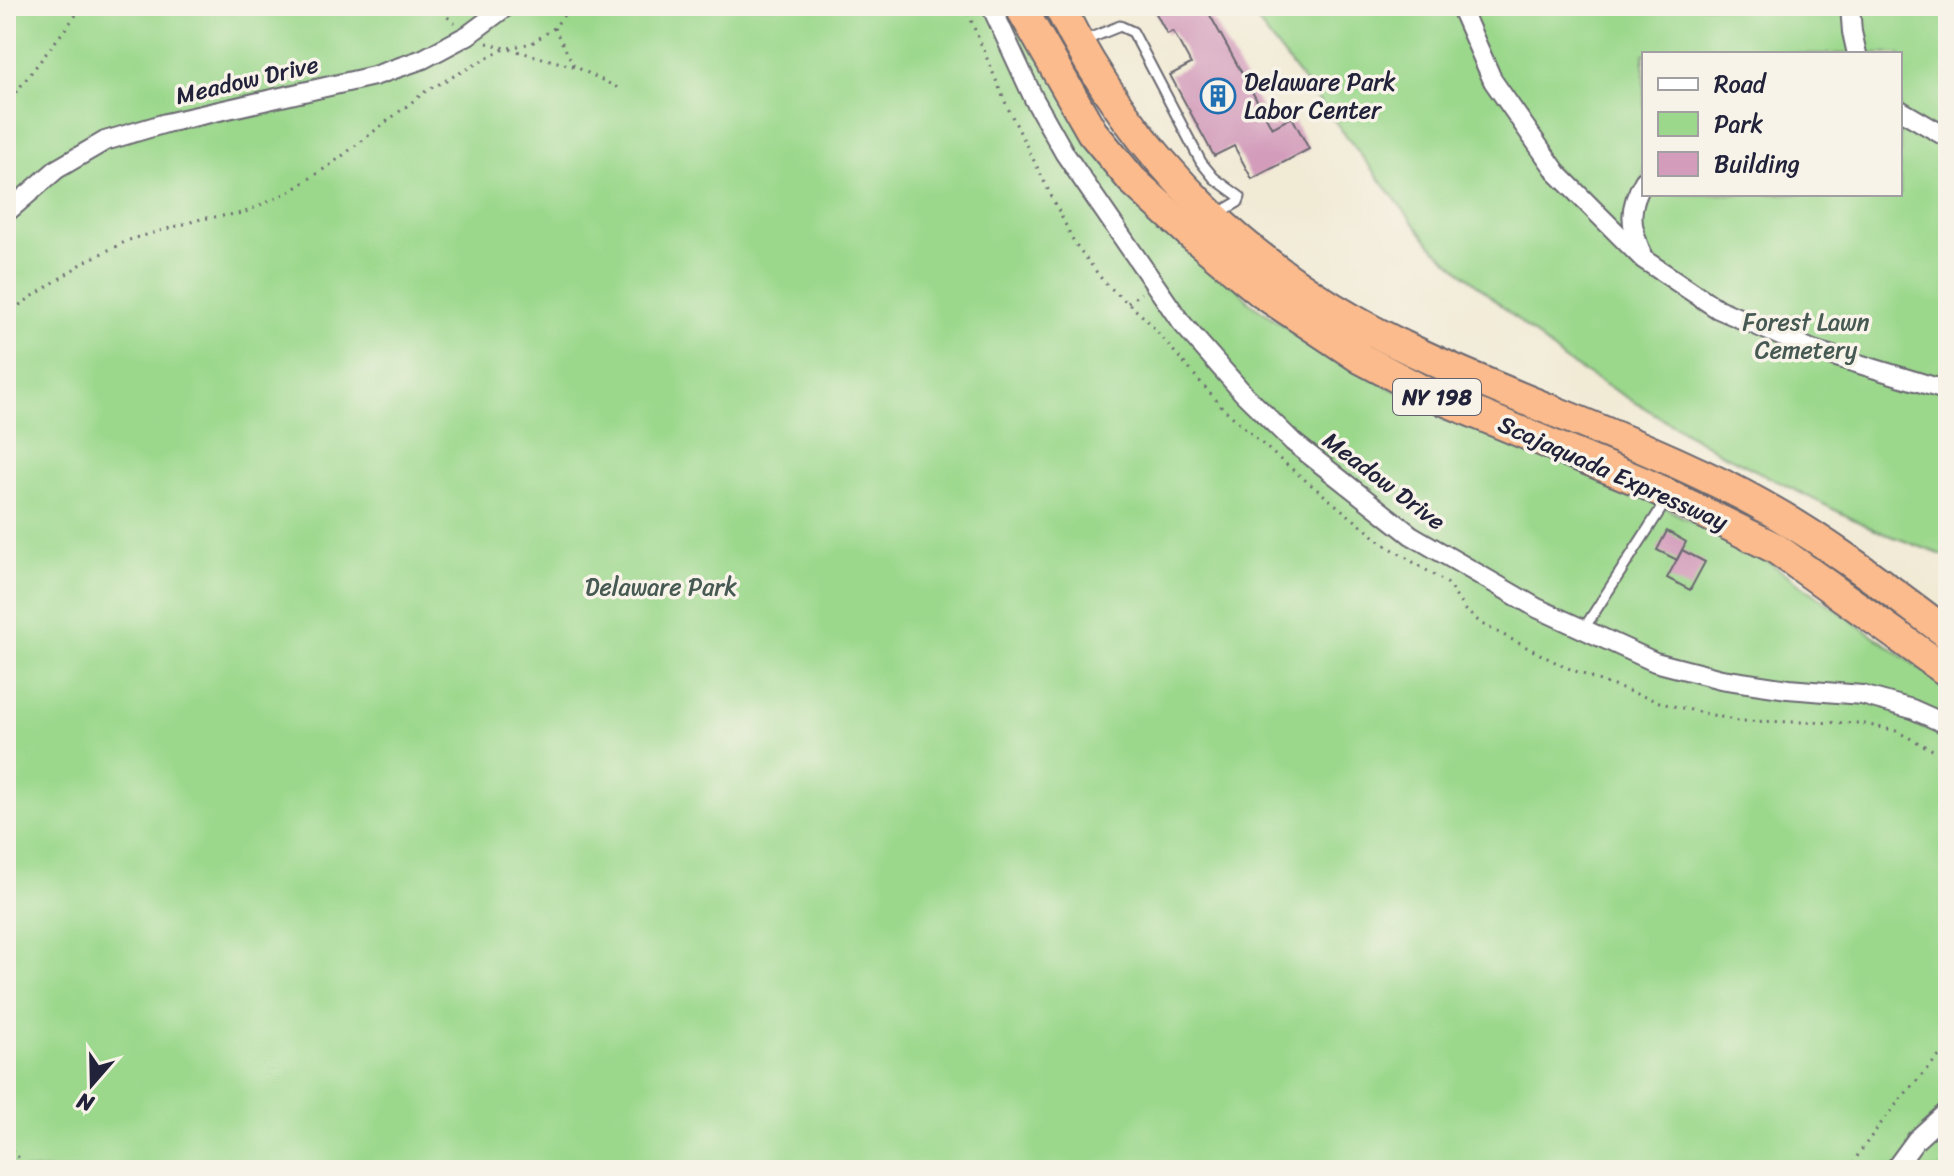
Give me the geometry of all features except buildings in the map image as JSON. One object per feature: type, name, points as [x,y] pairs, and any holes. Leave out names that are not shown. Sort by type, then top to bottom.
[{"type":"highway","name":"Scajaquada Expressway","points":[[1020,6],[1092,132],[1132,180],[1261,292],[1362,359],[1427,393],[1670,495],[1775,548],[1948,672]]},
{"type":"highway","name":"Scajaquada Expressway","points":[[1059,6],[1078,44],[1117,106],[1172,176],[1213,217],[1302,289],[1353,321],[1410,350],[1672,461],[1742,495],[1833,547],[1948,634]]},
{"type":"highway","points":[[1873,577],[1948,617]]},
{"type":"street","name":"Meadow Drive","points":[[6,213],[57,169],[105,141],[166,123],[374,76],[423,59],[468,35],[507,6]]},
{"type":"street","name":"Meadow Drive","points":[[991,6],[1034,99],[1102,212],[1180,321],[1244,394],[1316,461],[1411,535],[1484,579],[1583,631],[1655,662],[1721,679],[1862,695],[1912,709],[1948,725]]},
{"type":"street","points":[[1460,6],[1493,81],[1558,174],[1643,259],[1718,309],[1813,350],[1948,391]]},
{"type":"street","points":[[1850,6],[1857,52]]},
{"type":"street","points":[[1902,111],[1948,138]]},
{"type":"street","points":[[1642,185],[1636,196],[1631,227],[1643,259]]},
{"type":"street","points":[[1894,1170],[1916,1140],[1948,1111]]},
{"type":"lane","points":[[1078,44],[1120,26],[1133,32],[1201,162],[1214,178],[1240,197],[1238,202],[1213,217]]},
{"type":"lane","points":[[1583,631],[1670,495]]},
{"type":"path","points":[[6,105],[83,6]]},
{"type":"path","points":[[436,6],[468,35],[504,49],[576,67],[620,89]]},
{"type":"path","points":[[6,314],[86,261],[129,240],[201,219],[243,213],[291,191],[333,163],[426,91],[504,49],[532,43],[554,28],[571,6]]},
{"type":"path","points":[[965,6],[1006,104],[1074,242],[1104,282],[1146,319],[1223,408],[1277,457],[1384,544],[1447,583],[1465,610],[1482,624],[1563,666],[1665,704],[1738,721],[1860,723],[1896,731],[1948,758]]},
{"type":"path","points":[[554,28],[576,67]]},
{"type":"path","points":[[1848,1170],[1890,1110],[1948,1047]]},
{"type":"path","points":[[6,1145],[31,1170]]},
{"type":"green space","name":"Delaware Park","points":[[6,6],[1012,6],[1025,32],[1249,302],[1329,356],[1402,394],[1646,498],[1763,558],[1948,688],[1948,1170],[6,1170]]},
{"type":"green space","name":"Forest Lawn Cemetery","points":[[1249,6],[1948,6],[1948,557],[1875,530],[1719,452],[1564,360],[1431,245],[1260,25]]},
{"type":"place","name":"Delaware Park Labor Center","points":[[1218,96]]}]
